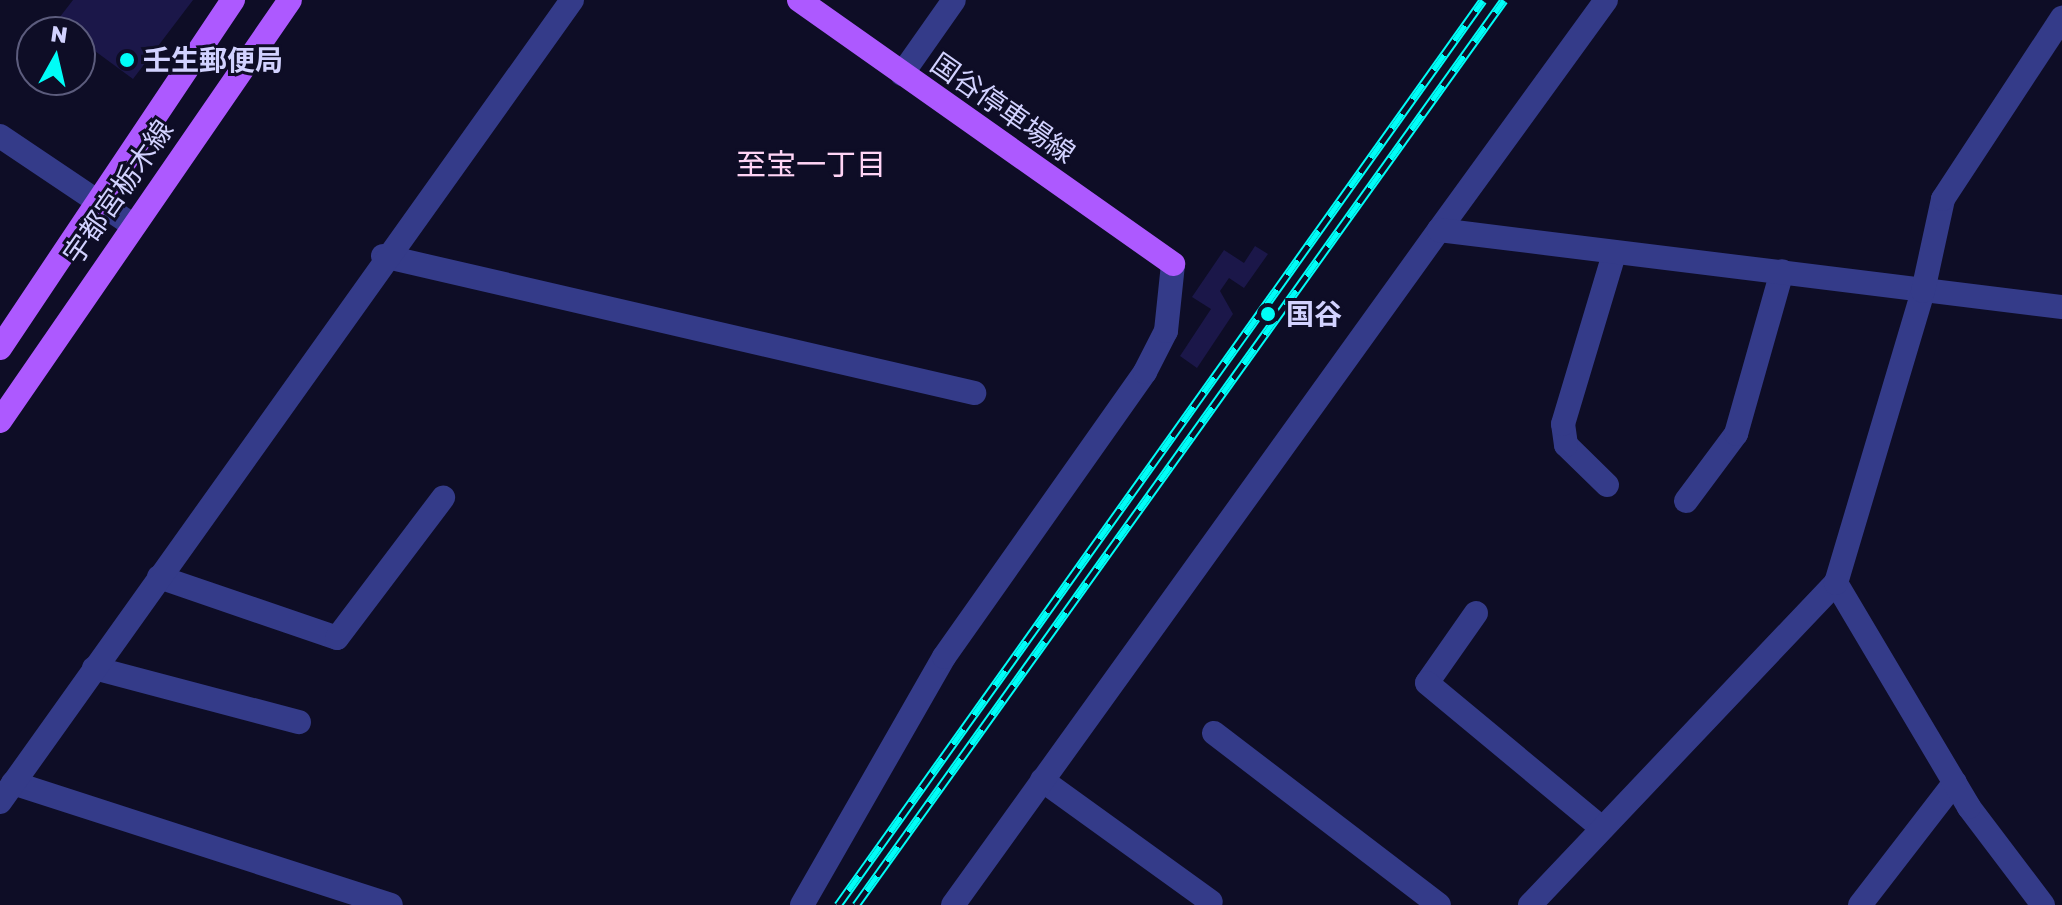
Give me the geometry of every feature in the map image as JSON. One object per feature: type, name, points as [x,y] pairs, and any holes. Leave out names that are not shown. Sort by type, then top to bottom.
[{"type":"main road","name":"宇都宮栃木線","points":[[0,348],[94,203],[233,0]]},
{"type":"main road","name":"宇都宮栃木線","points":[[0,421],[131,224],[290,0]]},
{"type":"main road","name":"国谷停車場線","points":[[799,0],[1173,264]]},
{"type":"street","points":[[391,905],[7,793],[383,256],[572,0]]},
{"type":"street","points":[[902,74],[954,0]]},
{"type":"street","points":[[953,905],[1606,0]]},
{"type":"street","points":[[1530,905],[1599,826],[1836,583],[1923,291],[1943,199],[2062,18]]},
{"type":"street","points":[[0,136],[94,203],[131,224]]},
{"type":"street","points":[[1439,230],[2062,307]]},
{"type":"street","points":[[1607,485],[1566,445],[1563,424],[1614,254]]},
{"type":"street","points":[[383,256],[974,393]]},
{"type":"street","points":[[802,905],[944,657],[1145,372],[1166,331],[1173,264]]},
{"type":"street","points":[[1686,501],[1736,434],[1782,271]]},
{"type":"street","points":[[159,577],[337,638],[443,498]]},
{"type":"street","points":[[1836,583],[1955,782],[2043,905]]},
{"type":"street","points":[[1476,613],[1427,683],[1599,826]]},
{"type":"street","points":[[94,668],[299,722]]},
{"type":"street","points":[[1214,733],[1439,905]]},
{"type":"street","points":[[1042,780],[1211,902]]},
{"type":"street","points":[[1860,905],[1955,782]]},
{"type":"building","name":"壬生郵便局","points":[[73,0],[193,0],[133,79],[96,52],[96,16],[61,16]]},
{"type":"building","points":[[1255,246],[1268,254],[1244,288],[1229,278],[1220,291],[1233,314],[1197,368],[1180,356],[1211,309],[1192,297],[1224,250],[1244,263]]},
{"type":"railway","points":[[838,905],[1483,0]]},
{"type":"railway","points":[[856,905],[1504,0]]},
{"type":"place","name":"壬生郵便局","points":[[127,60]]},
{"type":"place","name":"国谷","points":[[1268,314]]},
{"type":"district","name":"至宝一丁目","points":[[811,164]]}]
